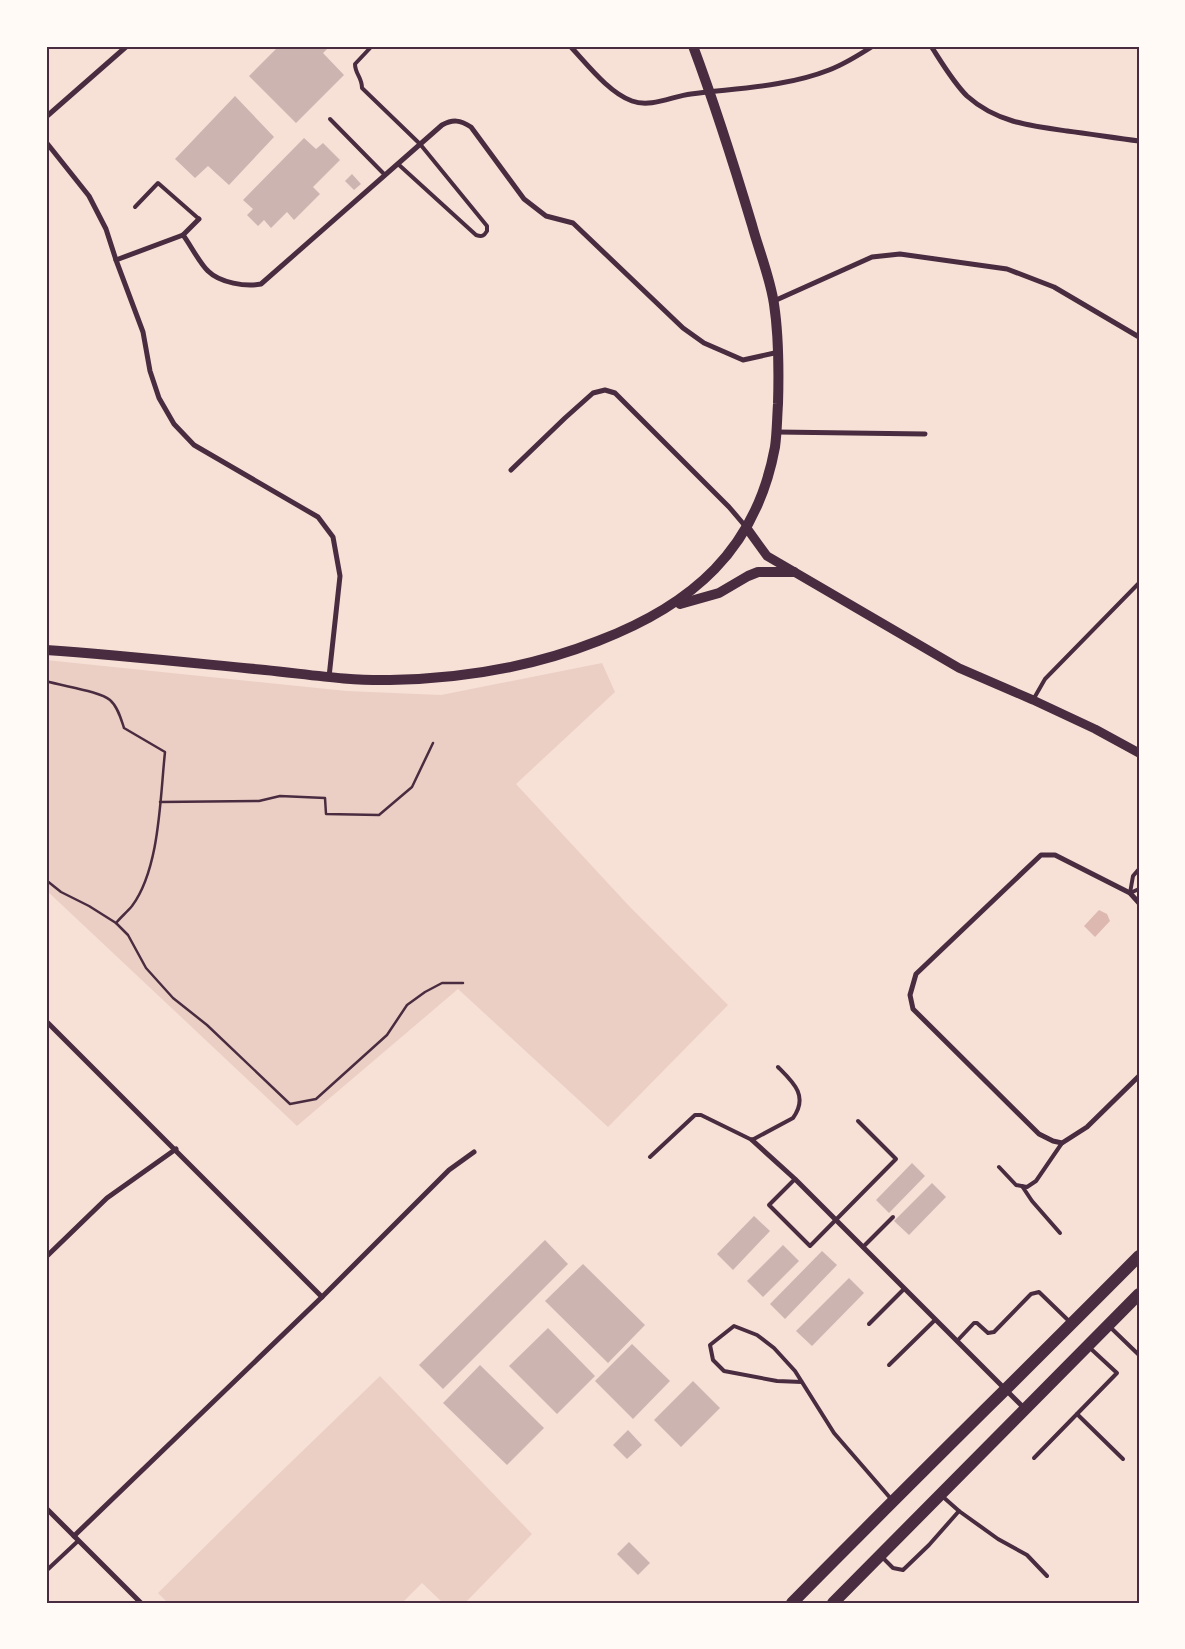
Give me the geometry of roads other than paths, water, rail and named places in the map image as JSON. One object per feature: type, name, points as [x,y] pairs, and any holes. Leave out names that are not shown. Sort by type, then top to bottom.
[{"type":"main road","points":[[46,650],[329,677],[387,680],[447,677],[502,669],[570,652],[633,627],[671,606],[706,579],[734,546],[746,527],[764,488],[777,432],[779,352],[774,301],[711,92],[693,46]]},
{"type":"main road","points":[[671,606],[719,593],[758,572],[794,572]]},
{"type":"main road","points":[[792,1603],[892,1500],[1139,1256]]},
{"type":"main road","points":[[833,1603],[1139,1294]]},
{"type":"street","points":[[46,117],[127,46]]},
{"type":"street","points":[[570,46],[619,96],[634,102],[650,103],[690,94],[791,82],[830,70],[872,46]]},
{"type":"street","points":[[931,46],[956,84],[967,95],[979,105],[1003,118],[1027,125],[1139,141]]},
{"type":"street","points":[[184,234],[208,272],[234,283],[252,286],[261,284],[442,125],[451,120],[462,121],[471,126],[524,199],[546,216],[574,223],[683,328],[704,343],[743,360],[779,352]]},
{"type":"street","points":[[46,142],[89,196],[106,229],[143,332],[150,371],[159,398],[174,424],[194,445],[318,517],[333,537],[340,576],[329,677]]},
{"type":"street","points":[[116,260],[184,234],[199,219]]},
{"type":"street","points":[[774,301],[872,257],[900,254],[1007,269],[1054,287],[1139,337]]},
{"type":"street","points":[[511,470],[593,393],[605,390],[615,393],[729,507],[767,556],[959,668],[1095,729],[1139,753]]},
{"type":"street","points":[[777,432],[925,434]]},
{"type":"street","points":[[1139,902],[1130,893],[1055,855],[1041,855],[916,974],[910,995],[913,1009],[1040,1134],[1053,1141],[1062,1143],[1087,1127],[1139,1076]]},
{"type":"street","points":[[46,1021],[322,1297]]},
{"type":"street","points":[[752,1140],[795,1179],[1025,1409]]},
{"type":"street","points":[[46,1257],[107,1198],[176,1149]]},
{"type":"street","points":[[74,1536],[322,1297],[449,1170],[474,1152]]},
{"type":"street","points":[[46,1508],[141,1603]]},
{"type":"lane","points":[[372,46],[355,64],[355,69],[362,81],[362,88],[420,144],[487,226],[487,231],[484,235],[481,237],[476,235],[398,164]]},
{"type":"lane","points":[[330,119],[384,174]]},
{"type":"lane","points":[[135,207],[158,183],[199,219]]},
{"type":"lane","points":[[1033,700],[1045,679],[1139,583]]},
{"type":"lane","points":[[1130,893],[1133,876],[1139,868]]},
{"type":"lane","points":[[1130,893],[1139,889]]},
{"type":"lane","points":[[650,1157],[696,1115],[701,1115],[752,1140],[793,1118],[799,1104],[798,1090],[778,1067]]},
{"type":"lane","points":[[795,1179],[769,1205],[810,1246],[896,1160],[858,1122]]},
{"type":"lane","points":[[999,1167],[1016,1186],[1027,1187],[1036,1181],[1062,1143]]},
{"type":"lane","points":[[1022,1186],[1032,1201],[1060,1233]]},
{"type":"lane","points":[[863,1247],[893,1216]]},
{"type":"lane","points":[[870,1324],[904,1289]]},
{"type":"lane","points":[[957,1341],[974,1323],[978,1323],[988,1333],[994,1332],[1031,1294],[1039,1292],[1072,1323]]},
{"type":"lane","points":[[889,1365],[935,1320]]},
{"type":"lane","points":[[1108,1325],[1139,1355]]},
{"type":"lane","points":[[802,1382],[777,1381],[724,1371],[713,1360],[710,1345],[734,1326],[757,1335],[774,1348],[795,1371],[802,1382],[834,1433],[892,1500]]},
{"type":"lane","points":[[1034,1458],[1117,1373],[1088,1345]]},
{"type":"lane","points":[[1077,1414],[1123,1459]]},
{"type":"lane","points":[[941,1494],[959,1511],[998,1539],[1026,1555],[1047,1576]]},
{"type":"lane","points":[[880,1555],[893,1568],[902,1570],[930,1546],[959,1511]]},
{"type":"lane","points":[[46,1571],[78,1541]]}]
